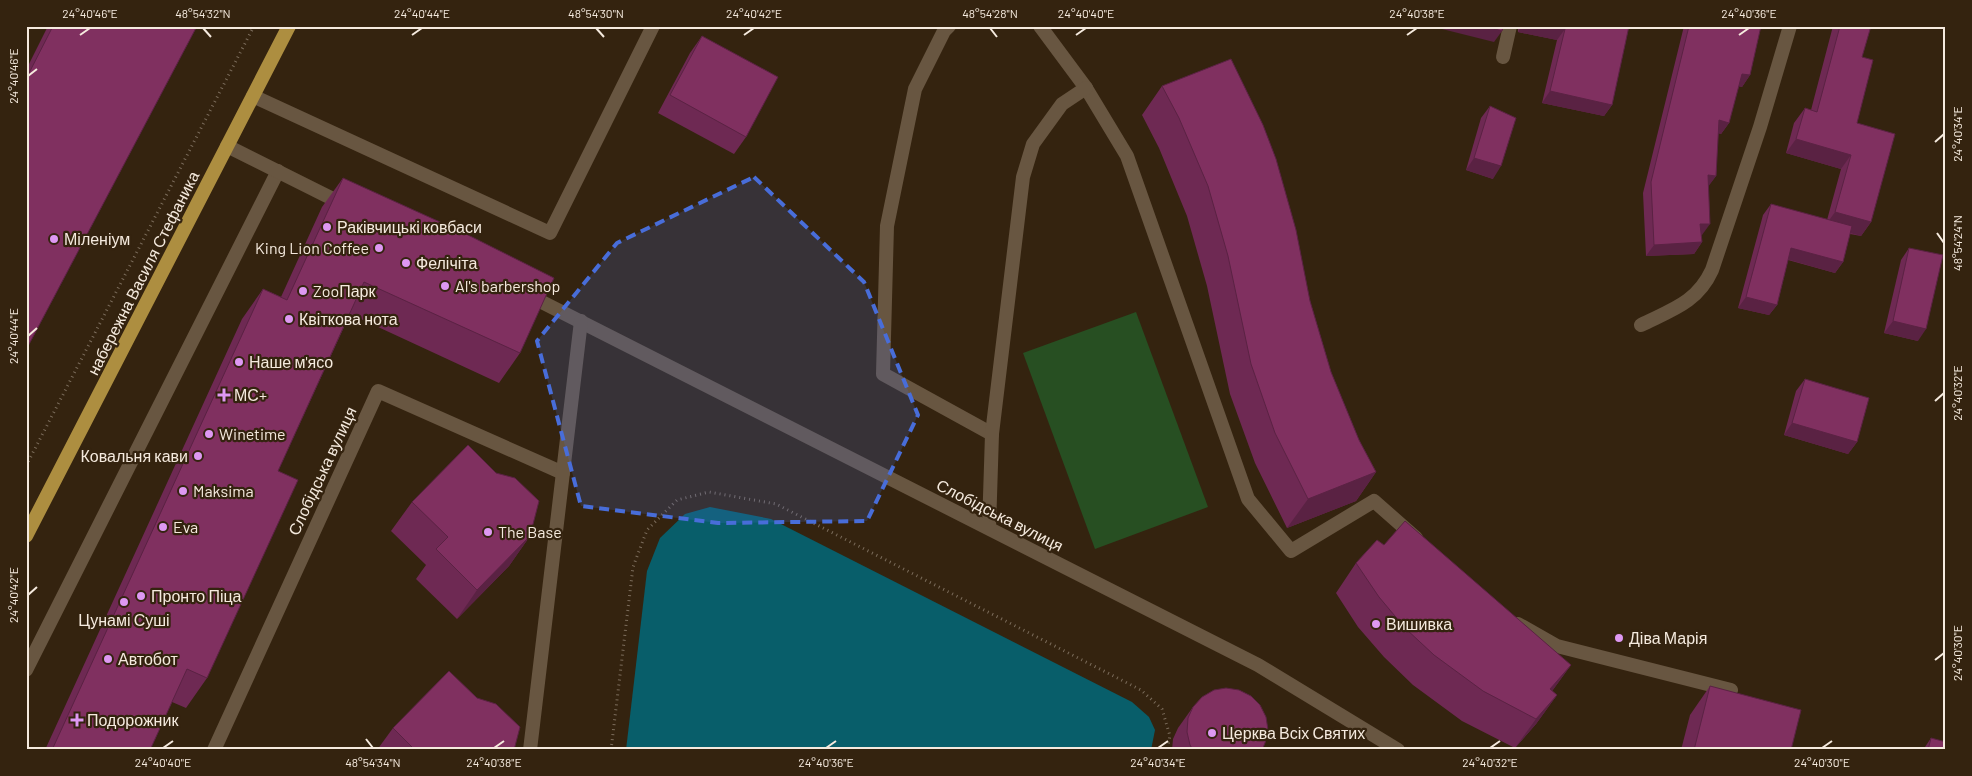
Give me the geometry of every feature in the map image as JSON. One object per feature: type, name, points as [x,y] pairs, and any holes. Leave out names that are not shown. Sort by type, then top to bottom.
[{"type":"main road","name":"набережна Василя Стефаника","points":[[26,536],[289,26]]},
{"type":"street","points":[[254,96],[550,233],[653,26]]},
{"type":"street","points":[[949,26],[944,31],[914,89],[887,226],[883,374],[992,434]]},
{"type":"street","points":[[1040,26],[1086,88],[1127,156],[1248,499],[1291,551],[1374,501],[1425,545]]},
{"type":"street","points":[[1503,57],[1510,26]]},
{"type":"street","points":[[1641,325],[1682,305],[1695,296],[1706,284],[1760,127],[1790,26]]},
{"type":"street","points":[[989,528],[992,434],[1023,177],[1033,144],[1062,104],[1086,88]]},
{"type":"street","points":[[227,146],[358,211]]},
{"type":"street","points":[[26,670],[278,171]]},
{"type":"street","name":"Слобідська вулиця","points":[[518,290],[1258,665],[1398,750]]},
{"type":"street","points":[[530,750],[580,321]]},
{"type":"street","name":"Слобідська вулиця","points":[[214,750],[378,391],[563,473]]},
{"type":"street","points":[[1505,614],[1512,621],[1557,646],[1731,690]]},
{"type":"path","points":[[26,466],[254,26]]},
{"type":"path","points":[[611,750],[633,567],[647,530],[677,500],[709,492],[776,504],[1141,690],[1162,709],[1170,736],[1167,750]]},
{"type":"highlighted area","points":[[754,177],[864,282],[918,415],[867,521],[718,523],[581,506],[537,341],[617,243]]},
{"type":"green space","points":[[1136,312],[1208,507],[1095,549],[1023,353]]},
{"type":"water","points":[[710,507],[771,519],[1132,702],[1149,717],[1155,730],[1151,750],[626,750],[647,571],[660,538],[685,514]]},
{"type":"building","name":"Міленіум","points":[[53,26],[197,26],[26,350],[26,79]]},
{"type":"building","points":[[1484,26],[1503,26],[1502,31]]},
{"type":"building","points":[[1551,26],[1629,26],[1612,105],[1550,91],[1565,29]]},
{"type":"building","points":[[1689,26],[1761,26],[1750,75],[1742,74],[1729,123],[1719,120],[1716,176],[1708,175],[1710,224],[1700,224],[1702,242],[1654,245],[1651,182]]},
{"type":"building","points":[[1840,26],[1871,26],[1862,57],[1873,60],[1857,123],[1895,134],[1871,222],[1835,212],[1851,155],[1796,139],[1805,108],[1817,112]]},
{"type":"building","points":[[702,36],[778,77],[746,137],[670,95]]},
{"type":"building","points":[[1231,59],[1263,125],[1276,159],[1296,230],[1310,301],[1331,372],[1359,440],[1376,472],[1308,499],[1275,433],[1251,364],[1228,256],[1208,186],[1179,118],[1162,86]]},
{"type":"building","points":[[1490,106],[1516,118],[1501,166],[1474,158]]},
{"type":"building","points":[[343,178],[462,232],[554,278],[520,353],[364,282],[278,471],[298,480],[207,678],[187,669],[150,750],[52,750],[263,289],[287,300]]},
{"type":"building","points":[[1771,204],[1852,226],[1843,262],[1791,248],[1777,305],[1746,297]]},
{"type":"building","points":[[1909,248],[1943,255],[1926,329],[1893,321]]},
{"type":"building","points":[[1805,379],[1869,398],[1857,442],[1792,423]]},
{"type":"building","points":[[468,445],[496,473],[515,478],[539,501],[530,536],[477,590],[436,549],[448,537],[412,502]]},
{"type":"building","points":[[1405,521],[1571,665],[1550,689],[1557,695],[1536,719],[1483,691],[1434,655],[1405,628],[1379,597],[1356,563],[1377,540],[1384,545]]},
{"type":"building","points":[[449,671],[477,698],[496,704],[520,727],[514,750],[415,750],[393,728]]},
{"type":"building","points":[[1710,686],[1801,710],[1791,750],[1694,750]]},
{"type":"building","points":[[1226,688],[1239,690],[1251,696],[1260,705],[1266,717],[1268,730],[1262,750],[1193,750],[1190,745],[1187,732],[1188,718],[1193,707],[1202,697],[1214,690]]},
{"type":"building","points":[[1931,738],[1946,742],[1946,750],[1928,750]]},
{"type":"place","name":"Раківчицькі ковбаси","points":[[327,227]]},
{"type":"place","name":"Міленіум","points":[[54,239]]},
{"type":"place","name":"King Lion Coffee","points":[[379,248]]},
{"type":"place","name":"Фелічіта","points":[[406,263]]},
{"type":"place","name":"Al's barbershop","points":[[445,286]]},
{"type":"place","name":"ZooПарк","points":[[303,291]]},
{"type":"place","name":"Квіткова нота","points":[[289,319]]},
{"type":"place","name":"Наше м'ясо","points":[[239,362]]},
{"type":"place","name":"МС+","points":[[224,395]]},
{"type":"place","name":"Winetime","points":[[209,434]]},
{"type":"place","name":"Ковальня кави","points":[[198,456]]},
{"type":"place","name":"Maksima","points":[[183,491]]},
{"type":"place","name":"Eva","points":[[163,527]]},
{"type":"place","name":"The Base","points":[[488,532]]},
{"type":"place","name":"Пронто Піца","points":[[141,596]]},
{"type":"place","name":"Цунамі Суші","points":[[124,602]]},
{"type":"place","name":"Вишивка","points":[[1376,624]]},
{"type":"place","name":"Діва Марія","points":[[1619,638]]},
{"type":"place","name":"Автобот","points":[[108,659]]},
{"type":"place","name":"Подорожник","points":[[77,720]]},
{"type":"place","name":"Церква Всіх Святих","points":[[1212,733]]}]
